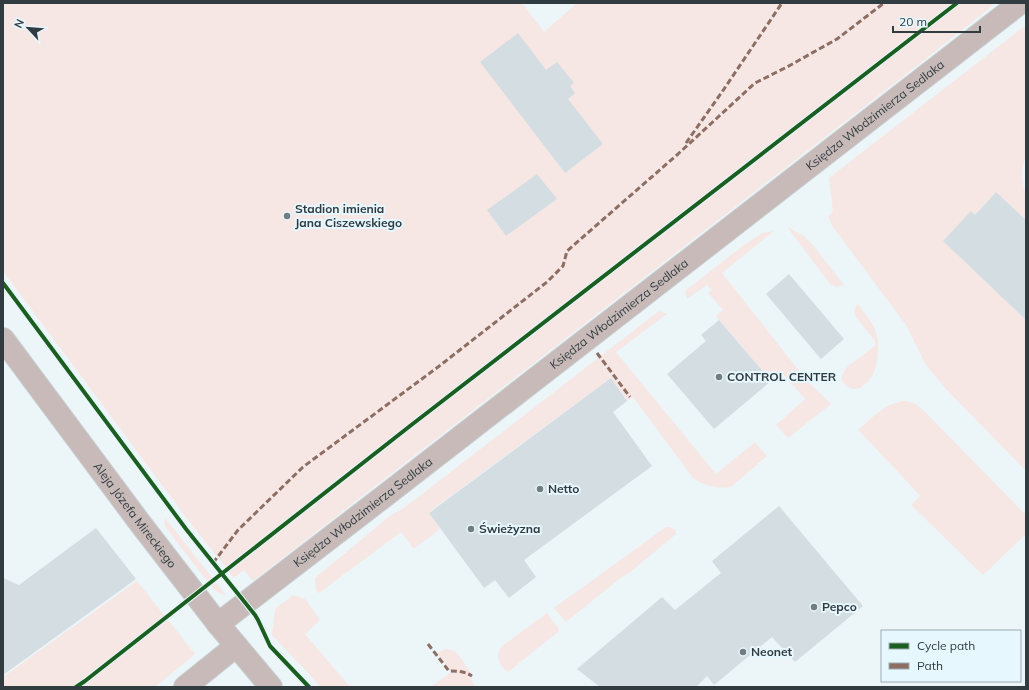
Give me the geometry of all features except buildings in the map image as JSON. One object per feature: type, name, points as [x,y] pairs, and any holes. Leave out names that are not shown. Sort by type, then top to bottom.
[{"type":"street","name":"Księdza Włodzimierza Sedlaka","points":[[218,624],[1020,3]]},
{"type":"street","name":"Aleja Józefa Mireckiego","points":[[3,339],[218,624],[271,687]]},
{"type":"street","points":[[185,687],[236,646]]},
{"type":"shaded area","name":"Stadion imienia Jana Ciszewskiego","points":[[3,3],[522,3],[544,32],[577,3],[996,3],[253,581],[244,570],[234,578],[188,520],[3,271]]},
{"type":"shaded area","points":[[1026,25],[1026,155],[1022,175],[1027,198],[1026,220],[996,192],[975,215],[971,212],[943,241],[1026,320],[1026,471],[945,388],[926,365],[906,325],[833,227],[828,216],[833,212],[829,178]]},
{"type":"shaded area","points":[[787,227],[804,236],[812,244],[844,285],[837,287],[831,285]]},
{"type":"shaded area","points":[[774,231],[722,273],[807,381],[831,404],[788,438],[776,425],[805,399],[782,373],[772,382],[771,381],[716,316],[723,310],[708,293],[712,290],[707,285],[687,299],[685,293],[686,290],[748,242],[762,233]]},
{"type":"shaded area","points":[[858,304],[876,331],[878,339],[878,353],[874,372],[867,383],[860,388],[852,389],[843,382],[842,376],[846,368],[876,345],[875,341],[856,317],[855,310]]},
{"type":"shaded area","points":[[659,311],[667,314],[616,352],[716,474],[755,442],[767,456],[731,487],[721,488],[711,486],[693,478],[633,397],[627,401],[611,378],[429,512],[440,529],[414,549],[401,532],[319,593],[316,590],[315,578],[391,515],[404,508]]},
{"type":"shaded area","points":[[906,401],[914,403],[921,408],[1026,515],[1026,534],[983,575],[911,505],[920,496],[858,430],[886,407]]},
{"type":"shaded area","points":[[165,518],[226,595],[213,589],[164,525]]},
{"type":"shaded area","points":[[666,527],[670,527],[675,530],[676,534],[566,622],[554,608]]},
{"type":"shaded area","points":[[137,581],[195,654],[155,687],[3,687],[3,677]]},
{"type":"shaded area","points":[[293,595],[305,599],[320,620],[305,634],[350,687],[321,687],[272,635],[275,609]]},
{"type":"shaded area","points":[[547,613],[559,631],[508,672],[502,667],[498,658],[501,647]]},
{"type":"shaded area","points":[[446,649],[455,651],[460,657],[473,676],[471,678],[475,687],[431,687],[451,672],[438,654]]},
{"type":"marked path","points":[[686,143],[782,3]]},
{"type":"marked path","points":[[213,563],[238,530],[303,467],[438,367],[547,282],[563,266],[567,251],[678,154],[755,83],[837,39],[884,3]]},
{"type":"marked path","points":[[597,353],[630,397]]},
{"type":"marked path","points":[[428,644],[449,671],[466,673],[472,676]]},
{"type":"cycle path","points":[[76,687],[410,426],[957,3]]},
{"type":"cycle path","points":[[3,283],[186,529],[255,615],[270,646],[309,687]]},
{"type":"place","name":"Stadion imienia Jana Ciszewskiego","points":[[287,216]]},
{"type":"place","name":"CONTROL CENTER","points":[[719,377]]},
{"type":"place","name":"Netto","points":[[540,489]]},
{"type":"place","name":"Świeżyzna","points":[[471,529]]},
{"type":"place","name":"Pepco","points":[[814,607]]},
{"type":"place","name":"Neonet","points":[[743,652]]}]
